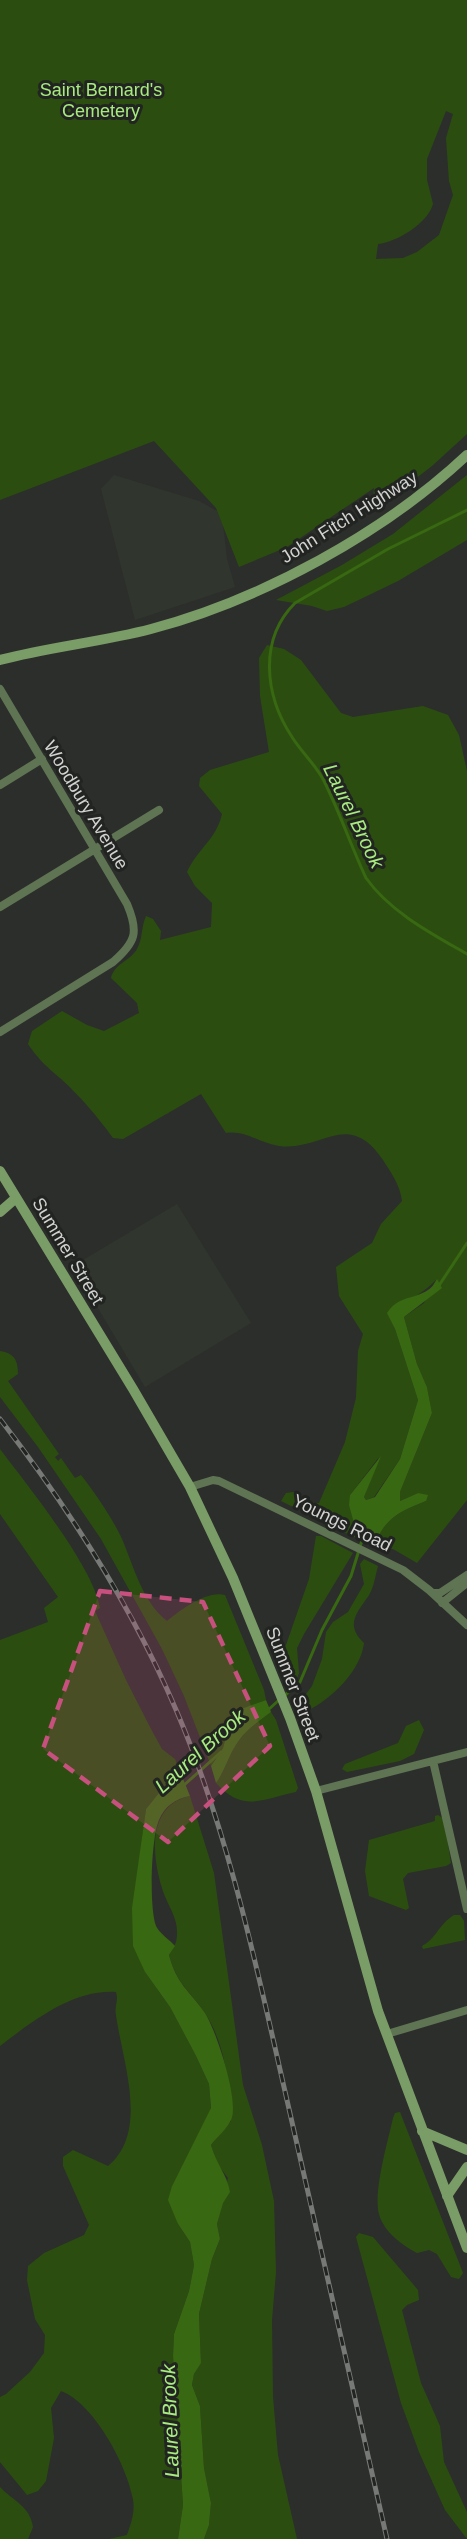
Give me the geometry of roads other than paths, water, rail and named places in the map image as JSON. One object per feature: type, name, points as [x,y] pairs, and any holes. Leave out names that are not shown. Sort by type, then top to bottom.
[{"type":"main road","name":"John Fitch Highway","points":[[0,660],[154,628],[252,594],[320,560],[384,519],[467,455]]},
{"type":"main road","name":"Summer Street","points":[[0,1171],[133,1389],[189,1487],[233,1578],[278,1687],[316,1791],[387,2034],[467,2248]]},
{"type":"main road","points":[[0,1212],[16,1198]]},
{"type":"main road","points":[[422,2132],[467,2150]]},
{"type":"main road","points":[[447,2196],[467,2168]]},
{"type":"street","name":"Woodbury Avenue","points":[[0,689],[95,848],[134,921],[135,934],[127,950],[113,962],[0,1032]]},
{"type":"street","points":[[0,785],[42,759]]},
{"type":"street","points":[[0,907],[159,810]]},
{"type":"street","name":"Youngs Road","points":[[189,1487],[213,1480],[219,1481],[378,1557],[411,1576],[467,1625]]},
{"type":"street","points":[[432,1593],[440,1593],[467,1575]]},
{"type":"street","points":[[442,1603],[467,1583]]},
{"type":"street","points":[[316,1791],[467,1752]]},
{"type":"street","points":[[434,1761],[467,1909]]},
{"type":"street","points":[[387,2034],[467,2010]]},
{"type":"waterway","name":"Laurel Brook","points":[[467,510],[388,549],[295,603],[283,618],[275,634],[270,668],[271,686],[283,721],[324,781],[366,878],[399,912],[467,954]]},
{"type":"waterway","name":"Laurel Brook","points":[[438,1287],[467,1243]]},
{"type":"waterway","name":"Laurel Brook","points":[[284,1696],[300,1682],[322,1630],[351,1576],[363,1537]]},
{"type":"waterway","name":"Laurel Brook","points":[[268,1710],[279,1700]]},
{"type":"waterway","name":"Laurel Brook","points":[[183,1786],[221,1752]]},
{"type":"railway","points":[[0,1419],[51,1488],[120,1597],[177,1712],[211,1803],[239,1897],[262,1992],[387,2539]]},
{"type":"park label","name":"Saint Bernard's Cemetery","points":[[101,100]]}]
